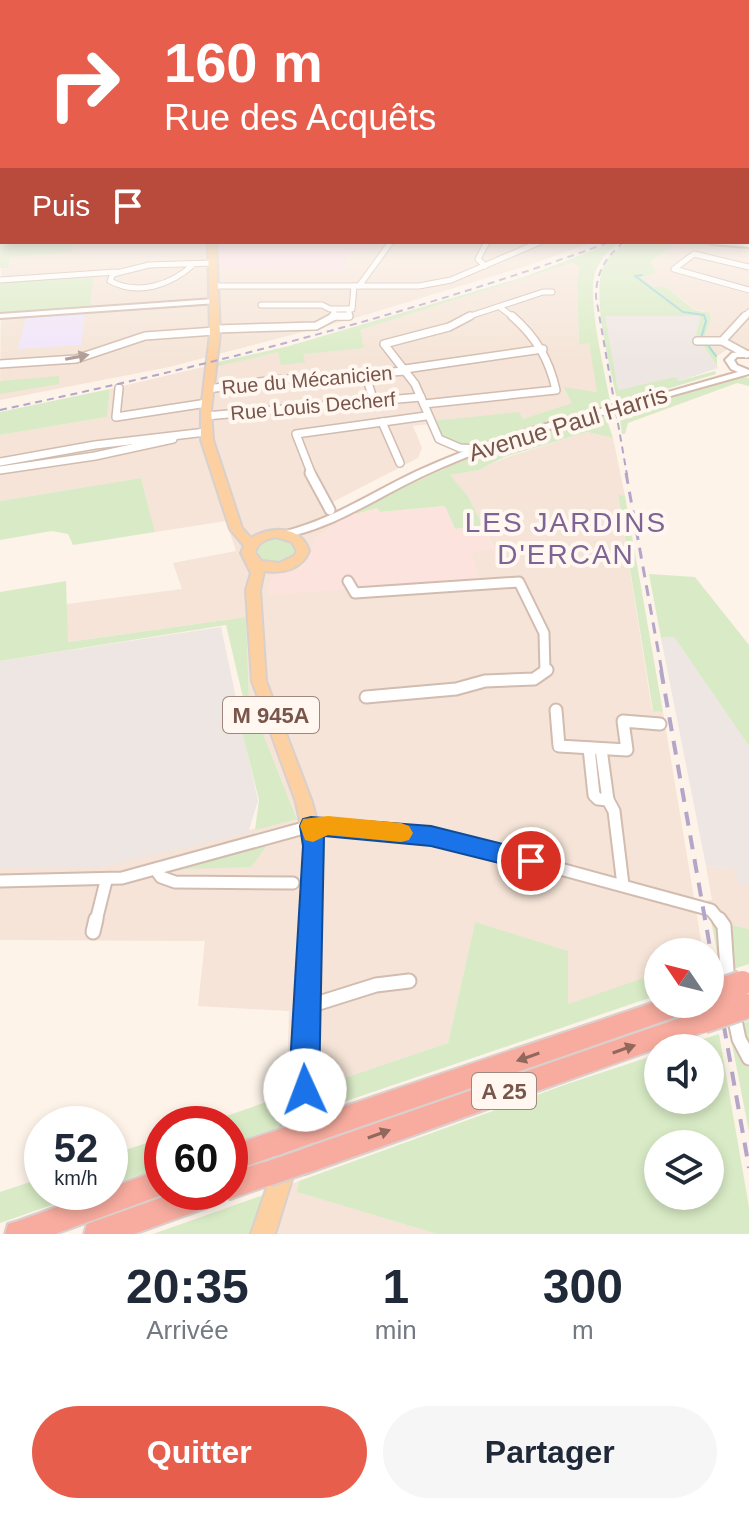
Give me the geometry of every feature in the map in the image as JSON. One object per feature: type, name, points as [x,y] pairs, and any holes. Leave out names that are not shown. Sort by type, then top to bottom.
[{"type":"highway","name":"A 25","points":[[724,994],[747,994]]},
{"type":"highway","name":"A 25","points":[[248,1180],[703,1021],[747,994]]},
{"type":"highway","name":"A 25","points":[[248,1153],[644,1017]]},
{"type":"highway","points":[[18,1234],[144,1188]]},
{"type":"highway","points":[[97,1234],[164,1210]]},
{"type":"main road","points":[[212,251],[215,330],[206,432],[237,531],[250,545]]},
{"type":"main road","name":"Avenue Paul Harris","points":[[715,378],[732,362],[748,354]]},
{"type":"main road","name":"Avenue Paul Harris","points":[[732,362],[747,372]]},
{"type":"main road","name":"Avenue Paul Harris","points":[[286,534],[302,531],[333,513],[478,449],[715,378],[747,372]]},
{"type":"main road","name":"Avenue Paul Harris","points":[[302,546],[333,513]]},
{"type":"main road","points":[[235,522],[247,532],[286,534],[302,546],[298,560],[266,577],[256,599]]},
{"type":"main road","points":[[267,535],[250,545],[248,555],[255,563],[278,568]]},
{"type":"main road","name":"M 945A","points":[[255,563],[258,573],[253,590],[256,599],[259,681],[311,826],[314,846],[302,1130],[290,1182],[272,1234]]},
{"type":"main road","name":"M 945A","points":[[263,1234],[287,1158],[304,1049]]},
{"type":"street","points":[[261,305],[322,305],[334,313],[349,317],[356,286],[384,251]]},
{"type":"street","points":[[482,251],[478,259],[485,266]]},
{"type":"street","points":[[213,286],[422,285],[448,281],[520,251]]},
{"type":"street","points":[[749,267],[692,254],[674,269],[749,290]]},
{"type":"street","points":[[0,280],[98,275],[212,263]]},
{"type":"street","points":[[116,272],[110,279],[114,284],[146,287],[178,278],[194,264]]},
{"type":"street","points":[[438,465],[445,453],[441,443],[430,430],[422,401],[406,370],[384,344],[414,333],[449,327],[460,320],[543,292],[552,292]]},
{"type":"street","points":[[0,316],[214,301]]},
{"type":"street","points":[[501,308],[527,329],[543,349]]},
{"type":"street","points":[[722,341],[749,312]]},
{"type":"street","points":[[0,364],[76,359],[145,336],[316,326],[334,313]]},
{"type":"street","points":[[697,341],[722,341],[748,354]]},
{"type":"street","points":[[722,341],[730,349],[732,362]]},
{"type":"street","name":"Rue du Mécanicien","points":[[208,389],[406,370],[543,349]]},
{"type":"street","name":"Rue Louis Decherf","points":[[119,388],[116,417],[206,409],[422,401],[556,390],[552,369],[543,349]]},
{"type":"street","points":[[365,374],[374,401]]},
{"type":"street","points":[[333,513],[324,503],[295,435],[302,431],[426,416]]},
{"type":"street","points":[[382,422],[400,463]]},
{"type":"street","points":[[0,462],[163,443],[187,434],[206,432]]},
{"type":"street","points":[[441,443],[455,449],[478,449]]},
{"type":"street","points":[[0,470],[105,449]]},
{"type":"street","points":[[348,581],[355,593],[519,582],[545,637],[548,668],[540,677],[366,697]]},
{"type":"street","points":[[556,710],[559,746],[627,750],[623,721],[660,724]]},
{"type":"street","points":[[595,748],[608,800],[614,811],[623,885]]},
{"type":"street","points":[[0,881],[106,881],[311,826],[450,839],[703,907],[721,919],[726,973],[737,1031],[749,1058]]},
{"type":"street","points":[[156,870],[161,877],[175,882],[293,883]]},
{"type":"street","points":[[93,932],[106,881]]},
{"type":"street","points":[[306,1007],[376,985],[409,981]]},
{"type":"shaded area","points":[[1,251],[569,251],[352,319],[169,367],[0,400]]},
{"type":"shaded area","points":[[218,251],[348,251],[344,271],[218,268]]},
{"type":"shaded area","points":[[666,251],[749,251],[749,349],[728,349],[717,356],[705,338],[711,318],[664,286],[654,287],[642,278],[643,274],[656,273],[651,263]]},
{"type":"shaded area","points":[[572,263],[580,267],[577,279],[579,344],[589,343],[598,392],[563,388],[573,403],[523,419],[519,413],[413,426],[422,448],[418,458],[323,507],[338,523],[316,537],[309,560],[295,571],[479,578],[471,552],[494,548],[468,496],[449,475],[479,470],[505,458],[587,432],[613,438],[625,496],[618,496],[652,710],[663,712],[701,938],[644,938],[644,978],[568,1005],[475,922],[448,1043],[317,1087],[287,1081],[289,1011],[198,1006],[205,941],[0,940],[0,867],[100,867],[297,818],[249,698],[246,617],[67,642],[67,604],[182,589],[173,563],[236,551],[226,521],[155,532],[141,478],[0,501],[0,435],[107,417],[110,389],[360,330]]},
{"type":"shaded area","points":[[85,313],[81,345],[18,349],[26,317]]},
{"type":"shaded area","points":[[604,315],[700,316],[696,335],[718,368],[679,381],[675,378],[618,390]]},
{"type":"shaded area","points":[[446,506],[455,529],[483,526],[494,549],[471,552],[480,579],[269,595],[268,584],[274,575],[295,571],[309,560],[316,537],[348,516],[377,508],[380,512]]},
{"type":"shaded area","points":[[221,627],[258,801],[248,833],[100,867],[0,867],[0,661]]},
{"type":"shaded area","points":[[674,637],[749,746],[749,885],[740,885],[734,868],[706,866],[661,638]]},
{"type":"shaded area","points":[[706,866],[734,868],[740,885],[749,885],[749,929],[711,920],[707,900],[712,900]]},
{"type":"shaded area","points":[[299,1181],[298,1192],[437,1234],[252,1234],[266,1194]]},
{"type":"green space","points":[[0,251],[72,251],[10,257],[8,268],[0,268]]},
{"type":"green space","points":[[592,251],[610,251],[596,270],[593,297],[611,406],[472,446],[451,443],[440,435],[432,421],[519,412],[523,419],[572,403],[563,387],[597,392],[589,343],[579,345],[577,279],[580,267],[572,263],[360,330],[364,348],[303,354],[305,362],[281,365],[278,352],[218,366],[218,362],[289,346],[524,277]]},
{"type":"green space","points":[[665,251],[651,262],[656,273],[641,277],[654,287],[664,286],[695,310],[709,313],[711,318],[705,337],[717,356],[717,366],[696,335],[700,316],[605,316],[618,390],[675,377],[679,381],[715,371],[716,374],[618,404],[599,294],[604,265],[614,252]]},
{"type":"green space","points":[[76,275],[80,279],[93,278],[90,308],[0,314],[0,281]]},
{"type":"green space","points":[[59,376],[59,384],[0,394],[0,381]]},
{"type":"green space","points":[[737,376],[749,378],[749,386],[737,383],[628,423],[625,434],[622,434],[619,412],[622,410]]},
{"type":"green space","points":[[110,389],[107,417],[0,435],[0,412]]},
{"type":"green space","points":[[605,414],[613,438],[587,432],[505,457],[479,470],[450,475],[468,496],[483,526],[455,529],[445,506],[380,512],[377,508],[356,514],[356,509],[490,448]]},
{"type":"green space","points":[[141,478],[155,532],[73,545],[68,534],[52,531],[0,540],[0,501]]},
{"type":"green space","points":[[618,495],[625,496],[663,712],[653,711]]},
{"type":"green space","points":[[266,539],[292,542],[296,549],[292,558],[277,564],[258,559],[256,547]]},
{"type":"green space","points":[[649,574],[695,577],[749,645],[749,746],[674,637],[661,638]]},
{"type":"green space","points":[[66,581],[68,642],[246,617],[249,698],[297,819],[255,830],[259,800],[243,734],[248,719],[226,625],[0,661],[0,592]]},
{"type":"green space","points":[[268,844],[251,867],[184,869]]},
{"type":"green space","points":[[711,920],[749,929],[749,964],[724,972],[724,938],[714,938]]},
{"type":"green space","points":[[475,922],[568,951],[568,1004],[644,978],[644,1000],[314,1112],[317,1087],[448,1043]]},
{"type":"green space","points":[[749,1021],[749,1132],[729,1028]]},
{"type":"green space","points":[[644,1059],[644,1114],[724,1114],[724,1063],[749,1207],[749,1234],[437,1234],[297,1192],[299,1181]]},
{"type":"green space","points":[[284,1096],[285,1125],[248,1138],[248,1108]]},
{"type":"green space","points":[[144,1144],[144,1173],[128,1179],[128,1149]]},
{"type":"green space","points":[[24,1184],[24,1210],[37,1210],[0,1223],[0,1192]]},
{"type":"green space","points":[[266,1194],[251,1234],[153,1234],[221,1210],[248,1210],[248,1200]]},
{"type":"waterway","points":[[642,275],[635,276],[683,312],[704,315],[706,321],[701,338]]},
{"type":"waterway","points":[[707,344],[716,356]]},
{"type":"railway","points":[[0,410],[308,337],[460,293],[585,251]]},
{"type":"railway","points":[[615,251],[603,266],[596,297],[627,475]]},
{"type":"railway","points":[[626,473],[662,672]]},
{"type":"railway","points":[[661,670],[749,1168]]},
{"type":"slow traffic","points":[[313,833],[311,826],[401,833]]},
{"type":"district","name":"LES JARDINS D'ERCAN","points":[[566,538]]},
{"type":"route","points":[[305,1090],[304,1049],[314,846],[311,826],[450,839],[531,861]]}]
